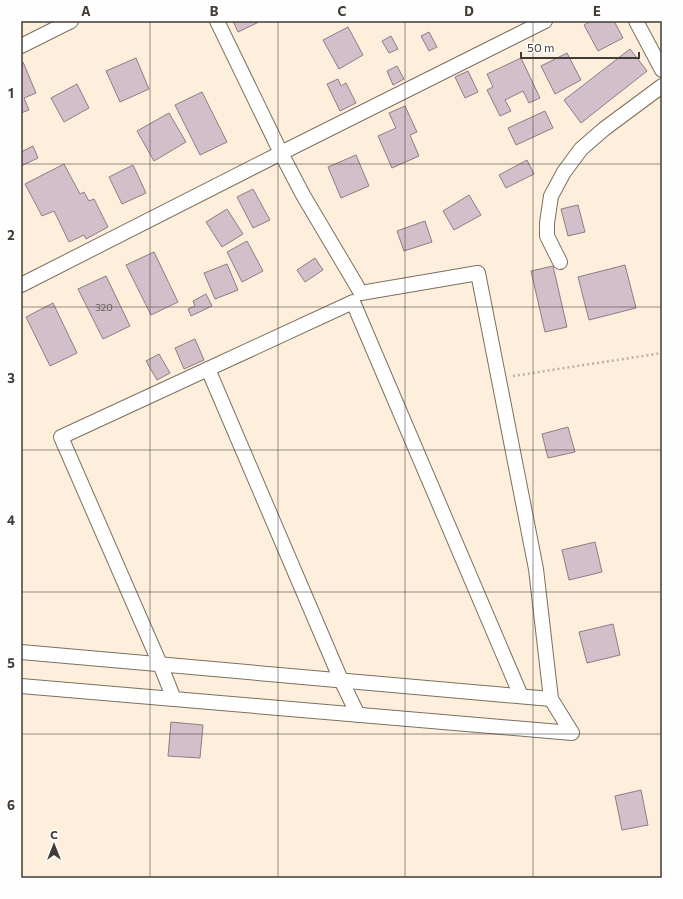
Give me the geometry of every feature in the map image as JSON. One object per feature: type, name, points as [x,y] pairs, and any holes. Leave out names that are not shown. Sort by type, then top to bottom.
[{"type":"street","points":[[21,46],[71,21]]},
{"type":"street","points":[[217,21],[281,153],[357,297],[521,696]]},
{"type":"street","points":[[21,285],[545,21]]},
{"type":"street","points":[[636,21],[662,70]]},
{"type":"street","points":[[560,262],[547,236],[547,223],[551,196],[564,172],[581,149],[604,129],[662,86]]},
{"type":"street","points":[[21,686],[572,733],[551,698],[536,569],[478,273],[357,297],[208,369],[61,437],[174,699]]},
{"type":"street","points":[[208,369],[341,680],[358,715]]},
{"type":"street","points":[[21,652],[551,698]]},
{"type":"path","points":[[499,379],[662,353]]},
{"type":"building","points":[[233,21],[261,21],[238,32]]},
{"type":"building","points":[[591,21],[614,21],[623,38],[598,51],[584,25]]},
{"type":"building","points":[[348,27],[363,55],[339,69],[323,40]]},
{"type":"building","points":[[429,32],[437,47],[429,51],[421,36]]},
{"type":"building","points":[[391,36],[398,49],[389,53],[382,41]]},
{"type":"building","points":[[630,49],[647,71],[581,123],[564,100]]},
{"type":"building","points":[[567,53],[581,80],[555,94],[541,66]]},
{"type":"building","points":[[136,58],[149,89],[120,102],[106,71]]},
{"type":"building","points":[[521,58],[540,98],[529,103],[523,91],[505,100],[511,111],[500,116],[487,90],[493,87],[487,74]]},
{"type":"building","points":[[23,62],[36,93],[24,98],[29,110],[21,113],[21,63]]},
{"type":"building","points":[[397,66],[404,79],[393,85],[387,71]]},
{"type":"building","points":[[468,71],[478,92],[465,98],[455,77]]},
{"type":"building","points":[[338,79],[341,86],[346,83],[356,103],[340,111],[327,84]]},
{"type":"building","points":[[77,84],[89,108],[64,122],[51,98]]},
{"type":"building","points":[[202,92],[227,142],[200,155],[175,105]]},
{"type":"building","points":[[405,106],[417,132],[410,135],[419,156],[392,168],[378,136],[396,128],[389,113]]},
{"type":"building","points":[[545,111],[553,128],[516,145],[508,128]]},
{"type":"building","points":[[169,113],[186,142],[154,161],[137,131]]},
{"type":"building","points":[[33,146],[38,158],[21,166],[21,152]]},
{"type":"building","points":[[356,155],[369,186],[341,198],[328,167]]},
{"type":"building","points":[[527,160],[534,174],[506,188],[499,175]]},
{"type":"building","points":[[64,164],[80,194],[84,192],[89,201],[94,199],[108,227],[86,239],[84,235],[69,242],[54,211],[42,216],[25,184]]},
{"type":"building","points":[[133,165],[146,193],[122,204],[109,177]]},
{"type":"building","points":[[253,189],[270,220],[253,228],[237,197]]},
{"type":"building","points":[[469,195],[481,215],[454,230],[443,211]]},
{"type":"building","points":[[578,205],[585,232],[568,236],[561,209]]},
{"type":"building","points":[[227,209],[243,234],[222,247],[206,222]]},
{"type":"building","points":[[425,221],[432,242],[404,251],[397,231]]},
{"type":"building","points":[[247,241],[263,271],[242,282],[227,252]]},
{"type":"building","points":[[154,252],[178,302],[151,315],[126,265]]},
{"type":"building","points":[[315,258],[323,270],[305,282],[297,270]]},
{"type":"building","points":[[227,264],[238,290],[215,299],[204,273]]},
{"type":"building","points":[[625,265],[636,308],[589,320],[578,277]]},
{"type":"building","points":[[553,266],[567,327],[545,332],[531,271]]},
{"type":"building","points":[[106,276],[130,326],[103,339],[78,289]]},
{"type":"building","points":[[206,294],[212,306],[191,316],[188,309],[195,306],[193,301]]},
{"type":"building","points":[[53,303],[77,353],[50,366],[26,317]]},
{"type":"building","points":[[195,339],[204,360],[184,369],[175,348]]},
{"type":"building","points":[[159,354],[170,373],[157,380],[146,361]]},
{"type":"building","points":[[568,427],[575,452],[548,458],[542,434]]},
{"type":"building","points":[[595,542],[602,572],[569,580],[562,550]]},
{"type":"building","points":[[613,624],[620,655],[587,663],[579,632]]},
{"type":"building","points":[[171,722],[203,725],[200,758],[168,756]]},
{"type":"building","points":[[641,790],[648,825],[622,830],[615,796]]}]
